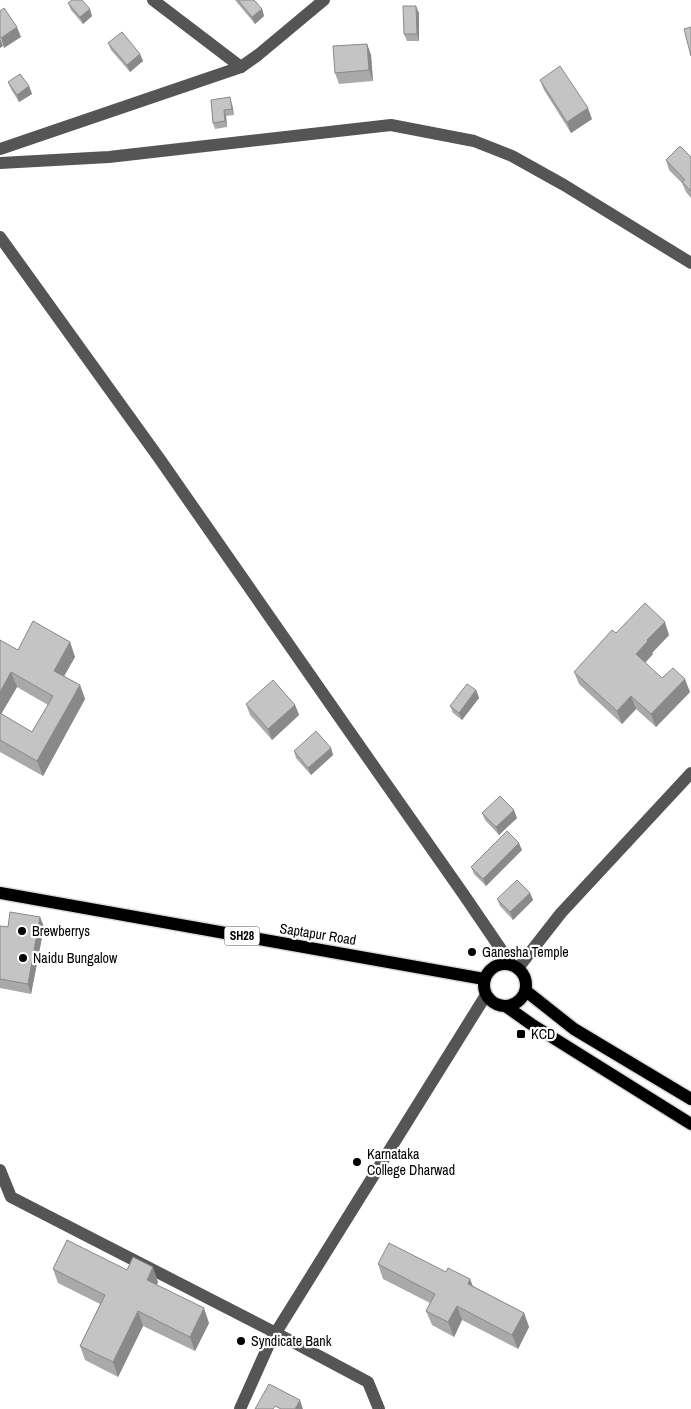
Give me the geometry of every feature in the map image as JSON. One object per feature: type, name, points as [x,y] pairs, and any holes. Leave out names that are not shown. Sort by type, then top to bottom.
[{"type":"main road","name":"Saptapur Road","points":[[0,893],[154,922],[368,957],[484,979]]},
{"type":"main road","points":[[502,964],[514,966],[524,975],[526,991],[515,1004],[499,1006],[491,1002],[486,996],[483,987],[484,979],[494,966],[502,964]]},
{"type":"main road","points":[[526,991],[574,1029],[691,1099]]},
{"type":"main road","points":[[508,1006],[531,1024],[691,1124]]},
{"type":"street","points":[[0,149],[241,67],[324,0]]},
{"type":"street","points":[[159,2],[241,67]]},
{"type":"street","points":[[0,163],[109,157],[391,125],[474,141],[512,156],[691,263]]},
{"type":"street","points":[[0,237],[159,458],[514,966],[691,773]]},
{"type":"street","points":[[240,1409],[270,1342],[486,996]]},
{"type":"street","points":[[0,1170],[11,1197],[368,1382],[379,1409]]},
{"type":"building","points":[[72,0],[82,0],[90,9],[80,17],[68,3]]},
{"type":"building","points":[[238,0],[254,0],[262,9],[252,17]]},
{"type":"building","points":[[403,6],[416,6],[417,34],[404,34]]},
{"type":"building","points":[[4,8],[17,27],[1,38],[0,11]]},
{"type":"building","points":[[691,27],[691,56],[684,29]]},
{"type":"building","points":[[122,32],[140,54],[127,65],[108,43]]},
{"type":"building","points":[[367,44],[369,70],[335,73],[333,46]]},
{"type":"building","points":[[560,66],[588,108],[567,122],[540,80]]},
{"type":"building","points":[[20,74],[29,86],[17,95],[8,82]]},
{"type":"building","points":[[230,97],[232,109],[224,110],[225,121],[213,123],[211,100]]},
{"type":"building","points":[[680,146],[691,157],[691,191],[682,182],[685,180],[666,160]]},
{"type":"building","points":[[645,603],[665,622],[636,654],[662,678],[673,668],[685,679],[651,714],[631,696],[617,711],[574,672],[612,630],[616,633]]},
{"type":"building","points":[[33,621],[70,642],[54,671],[80,685],[37,761],[0,740],[0,713],[32,732],[53,696],[11,672],[0,692],[0,640],[18,650]]},
{"type":"building","points":[[273,680],[295,705],[268,729],[246,704]]},
{"type":"building","points":[[467,684],[476,690],[459,713],[450,706]]},
{"type":"building","points":[[316,731],[331,748],[308,768],[294,751]]},
{"type":"building","points":[[500,796],[514,810],[496,827],[482,813]]},
{"type":"building","points":[[507,831],[519,843],[483,879],[471,867]]},
{"type":"building","points":[[517,880],[530,893],[510,912],[497,899]]},
{"type":"building","name":"Naidu Bungalow","points":[[10,912],[40,917],[28,984],[0,979],[0,926],[8,927]]},
{"type":"building","points":[[67,1240],[127,1270],[133,1257],[153,1267],[147,1280],[204,1308],[190,1337],[138,1311],[113,1362],[80,1346],[105,1295],[53,1269]]},
{"type":"building","points":[[389,1243],[446,1272],[448,1268],[470,1279],[468,1284],[524,1313],[512,1335],[457,1306],[448,1322],[426,1311],[435,1294],[378,1264]]},
{"type":"building","points":[[269,1384],[300,1400],[295,1409],[281,1409],[275,1406],[273,1409],[255,1409]]},
{"type":"place","name":"Brewberrys","points":[[22,931]]},
{"type":"place","name":"Ganesha Temple","points":[[472,952]]},
{"type":"place","name":"Naidu Bungalow","points":[[23,958]]},
{"type":"place","name":"KCD","points":[[521,1034]]},
{"type":"place","name":"Karnataka College Dharwad","points":[[357,1162]]},
{"type":"place","name":"Syndicate Bank","points":[[241,1341]]}]
